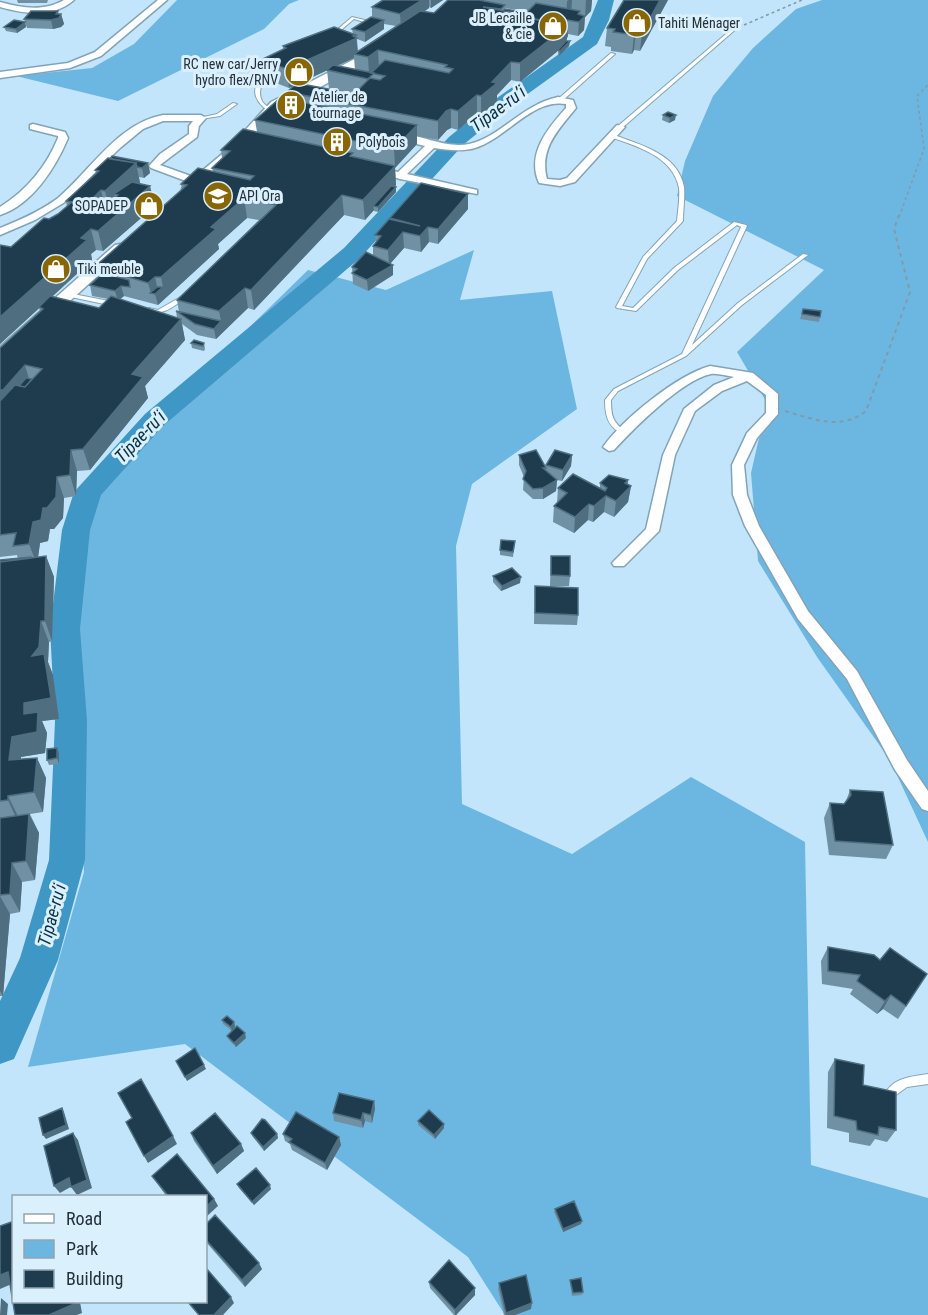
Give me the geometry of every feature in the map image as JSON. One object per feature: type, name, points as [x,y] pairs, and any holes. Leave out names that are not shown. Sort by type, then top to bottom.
[{"type":"main road","points":[[181,196],[246,144],[286,98],[366,53],[395,40]]},
{"type":"main road","points":[[0,356],[134,236]]},
{"type":"street","points":[[0,4],[35,11],[58,8],[70,0]]},
{"type":"street","points":[[0,75],[70,65],[98,54],[163,0]]},
{"type":"street","points":[[386,134],[454,147],[471,147],[481,143],[524,114],[551,100],[560,100],[572,105],[557,122],[541,149],[539,158],[543,181],[560,183],[571,180],[620,128]]},
{"type":"street","points":[[0,232],[60,201],[117,147],[148,122],[173,117],[201,118]]},
{"type":"street","points":[[198,182],[154,166],[163,156],[194,135],[194,126],[201,118]]},
{"type":"street","points":[[0,212],[27,193],[38,182],[61,145],[62,134],[33,127]]},
{"type":"street","points":[[400,176],[436,144]]},
{"type":"street","points":[[365,168],[473,192]]},
{"type":"street","points":[[609,447],[623,432],[682,383],[710,370],[749,376],[772,394],[772,414],[751,436],[738,465],[740,495],[752,526],[803,615],[852,675],[901,765],[928,804]]},
{"type":"street","points":[[619,563],[652,531],[669,455],[690,409],[718,388],[749,376]]},
{"type":"lane","points":[[344,36],[331,39],[349,19],[358,17],[367,21],[364,27],[356,32]]},
{"type":"lane","points":[[620,128],[734,29]]},
{"type":"lane","points":[[560,100],[613,54]]},
{"type":"lane","points":[[276,112],[260,102],[257,88],[263,76],[278,64]]},
{"type":"lane","points":[[201,118],[218,115],[235,105]]},
{"type":"lane","points":[[612,136],[657,154],[674,169],[681,187],[680,221],[645,258],[620,307],[634,310],[676,269],[736,223],[744,226],[684,355]]},
{"type":"lane","points":[[623,432],[613,428],[609,420],[608,400],[616,390],[684,355],[740,304],[805,255]]},
{"type":"lane","points":[[140,309],[159,312],[173,305],[191,290]]},
{"type":"lane","points":[[68,295],[122,306]]},
{"type":"lane","points":[[889,1095],[905,1082],[928,1079]]},
{"type":"path","points":[[734,29],[802,0]]},
{"type":"path","points":[[772,407],[839,424],[857,420],[866,411],[910,292],[894,229],[924,149],[917,96],[928,85]]},
{"type":"green space","points":[[177,0],[299,0],[289,4],[264,29],[118,101],[16,76],[92,68],[134,44]]},
{"type":"green space","points":[[822,0],[928,0],[928,842],[890,760],[817,657],[758,561],[751,473],[767,403],[737,352],[824,270],[677,196],[685,161],[713,96],[753,48],[796,9]]},
{"type":"green space","points":[[474,250],[460,300],[552,291],[577,409],[472,484],[456,546],[462,804],[572,854],[691,777],[805,842],[811,1165],[928,1198],[928,1315],[505,1315],[468,1257],[185,1044],[28,1067],[84,872],[70,629],[75,554],[96,486],[141,425],[170,396],[219,357],[308,270],[386,290]]},
{"type":"building","points":[[383,0],[422,0],[400,14],[372,7]]},
{"type":"building","points":[[448,0],[479,0],[505,5],[501,9],[483,7],[516,13],[514,16],[550,22],[552,20],[561,21],[558,24],[567,26],[520,63],[511,62],[492,82],[497,83],[481,96],[477,95],[458,111],[451,109],[446,111],[438,121],[287,92],[297,83],[354,94],[370,78],[380,80],[385,76],[371,73],[385,60],[449,73],[453,69],[445,67],[447,65],[378,50],[368,57],[354,54],[420,11],[434,13]]},
{"type":"building","points":[[624,0],[660,0],[642,33],[636,32],[634,35],[613,32],[615,29],[607,28]]},
{"type":"building","points":[[536,3],[580,11],[578,14],[585,16],[579,22],[555,18],[550,22],[503,11],[505,9],[526,13]]},
{"type":"building","points":[[31,11],[58,11],[56,14],[61,14],[59,18],[51,20],[24,19]]},
{"type":"building","points":[[371,17],[384,20],[365,32],[352,29]]},
{"type":"building","points":[[14,20],[25,22],[16,29],[4,27]]},
{"type":"building","points":[[334,27],[356,35],[353,36],[357,38],[287,69],[261,60],[286,48],[283,46]]},
{"type":"building","points":[[566,41],[570,41],[560,51],[558,50]]},
{"type":"building","points":[[333,65],[374,73],[368,79],[327,70]]},
{"type":"building","points":[[280,98],[417,125],[394,149],[255,120]]},
{"type":"building","points":[[668,112],[676,115],[670,118],[663,115]]},
{"type":"building","points":[[243,129],[353,153],[350,156],[395,166],[363,200],[342,195],[251,290],[245,288],[219,311],[177,300],[276,205],[244,198],[211,227],[216,229],[161,277],[155,277],[148,283],[128,277],[134,272],[99,263],[187,185],[181,184],[198,168],[250,180],[254,176],[212,168],[230,151],[221,150]]},
{"type":"building","points":[[112,156],[148,163],[142,168],[137,167],[136,163],[110,159]]},
{"type":"building","points":[[108,158],[136,163],[105,191],[101,190],[94,197],[113,200],[118,195],[114,194],[132,182],[150,186],[98,231],[91,229],[81,238],[87,240],[0,317],[0,245],[11,247],[44,218],[49,219],[58,214],[72,202],[66,201],[99,171],[95,170]]},
{"type":"building","points":[[421,183],[468,194],[438,229],[428,227],[420,236],[403,232],[388,250],[373,246],[381,236],[375,235],[389,219],[420,226],[390,218]]},
{"type":"building","points":[[391,186],[396,187],[378,207],[373,206]]},
{"type":"building","points":[[366,252],[393,265],[367,280],[352,273],[357,269],[352,267]]},
{"type":"building","points":[[103,273],[129,280],[130,287],[121,286],[115,291],[90,285]]},
{"type":"building","points":[[157,287],[163,287],[155,294],[150,293]]},
{"type":"building","points":[[50,296],[99,308],[111,296],[181,319],[132,374],[143,377],[83,449],[71,450],[70,475],[57,477],[56,497],[47,508],[43,508],[41,520],[33,522],[29,544],[13,546],[16,533],[0,535],[0,401],[15,385],[25,387],[42,369],[25,365],[3,390],[0,390],[0,348],[43,309],[39,307]]},
{"type":"building","points":[[803,309],[821,311],[820,317],[802,314]]},
{"type":"building","points":[[176,311],[221,321],[214,329],[195,324]]},
{"type":"building","points":[[194,340],[204,343],[203,346],[191,343]]},
{"type":"building","points":[[26,378],[32,379],[25,387],[19,386]]},
{"type":"building","points":[[536,450],[546,468],[543,468],[557,480],[543,488],[533,489],[523,479],[526,471],[519,455]]},
{"type":"building","points":[[555,450],[572,455],[563,470],[546,465]]},
{"type":"building","points":[[573,474],[605,491],[607,488],[600,483],[609,475],[628,480],[625,483],[631,486],[616,501],[606,496],[594,506],[589,504],[575,517],[554,506],[567,493],[558,488]]},
{"type":"building","points":[[501,540],[515,541],[513,552],[500,550]]},
{"type":"building","points":[[46,556],[45,621],[41,621],[39,647],[32,656],[44,654],[51,698],[24,703],[24,714],[38,712],[37,732],[12,737],[9,760],[37,758],[34,792],[8,796],[8,800],[0,801],[0,562]]},
{"type":"building","points":[[551,556],[570,556],[570,576],[551,575]]},
{"type":"building","points":[[31,558],[0,562],[0,560]]},
{"type":"building","points":[[512,568],[521,577],[502,586],[493,576]]},
{"type":"building","points":[[535,586],[578,588],[578,615],[535,613]]},
{"type":"building","points":[[57,748],[57,758],[47,760],[47,749]]},
{"type":"building","points":[[850,790],[883,792],[893,845],[835,841],[830,803],[844,804],[851,795]]},
{"type":"building","points":[[29,814],[26,861],[12,863],[10,894],[0,895],[0,818]]},
{"type":"building","points":[[828,947],[874,955],[880,960],[890,948],[927,974],[906,1006],[891,995],[885,1001],[857,981],[860,975],[828,971]]},
{"type":"building","points":[[227,1016],[234,1022],[231,1027],[222,1020]]},
{"type":"building","points":[[237,1026],[245,1033],[234,1043],[227,1036]]},
{"type":"building","points":[[195,1048],[204,1065],[185,1077],[176,1061]]},
{"type":"building","points":[[835,1059],[864,1065],[863,1085],[896,1092],[896,1130],[879,1127],[878,1135],[857,1130],[856,1121],[834,1116]]},
{"type":"building","points":[[141,1079],[173,1136],[144,1156],[126,1122],[132,1118],[118,1093]]},
{"type":"building","points":[[339,1093],[374,1101],[371,1115],[363,1113],[361,1120],[333,1113]]},
{"type":"building","points":[[62,1108],[66,1125],[43,1135],[39,1118]]},
{"type":"building","points":[[429,1110],[444,1124],[434,1135],[418,1121]]},
{"type":"building","points":[[296,1112],[339,1137],[325,1163],[289,1142],[292,1139],[283,1134]]},
{"type":"building","points":[[215,1113],[241,1144],[213,1166],[191,1133]]},
{"type":"building","points":[[262,1119],[277,1134],[263,1147],[251,1133]]},
{"type":"building","points":[[73,1133],[87,1180],[71,1187],[69,1178],[54,1186],[44,1146]]},
{"type":"building","points":[[177,1154],[214,1199],[207,1206],[207,1195],[167,1195],[152,1176]]},
{"type":"building","points":[[256,1168],[270,1185],[252,1202],[237,1184]]},
{"type":"building","points":[[574,1201],[582,1221],[563,1229],[555,1209]]},
{"type":"building","points":[[215,1215],[259,1263],[242,1280],[207,1241],[207,1223]]},
{"type":"building","points":[[12,1222],[12,1297],[8,1272],[0,1275],[0,1226]]},
{"type":"building","points":[[449,1260],[475,1288],[455,1310],[429,1282]]},
{"type":"building","points":[[207,1269],[231,1297],[214,1315],[199,1315],[189,1303],[207,1303]]},
{"type":"building","points":[[526,1275],[532,1303],[506,1313],[499,1283]]},
{"type":"building","points":[[581,1278],[583,1292],[573,1293],[570,1280]]},
{"type":"building","points":[[13,1303],[74,1304],[49,1315],[15,1315]]},
{"type":"waterway","name":"Tipae-ru’i","points":[[0,1045],[39,960],[67,860],[71,721],[65,629],[76,530],[88,492],[154,420],[352,253],[456,141],[504,102],[591,40],[606,0]]},
{"type":"place","name":"Tahiti Ménager","points":[[637,23]]},
{"type":"place","name":"JB Lecaille & cie","points":[[553,26]]},
{"type":"place","name":"RC new car/Jerry hydro flex/RNV","points":[[299,72]]},
{"type":"place","name":"Atelier de tournage","points":[[291,105]]},
{"type":"place","name":"Polybois","points":[[337,142]]},
{"type":"place","name":"API Ora","points":[[218,196]]},
{"type":"place","name":"SOPADEP","points":[[149,206]]},
{"type":"place","name":"Tiki meuble","points":[[56,269]]}]
